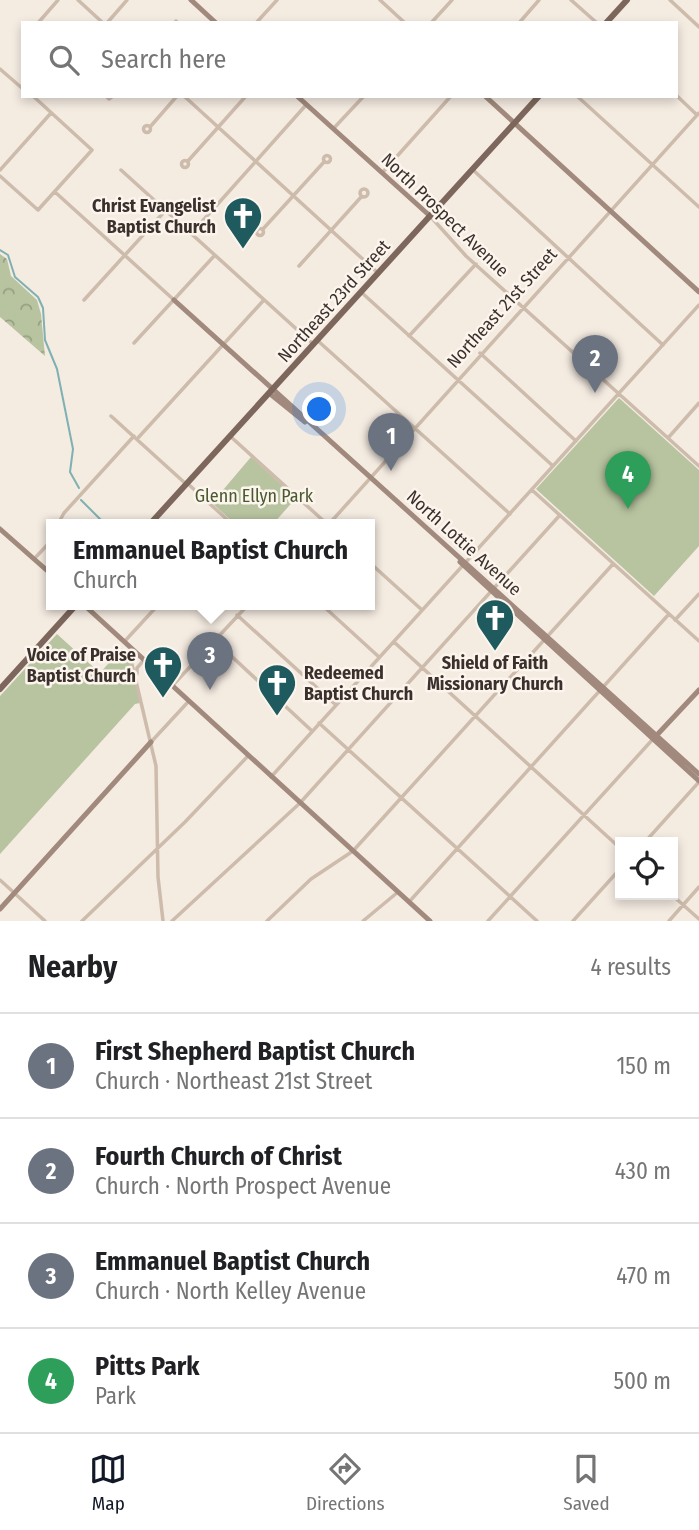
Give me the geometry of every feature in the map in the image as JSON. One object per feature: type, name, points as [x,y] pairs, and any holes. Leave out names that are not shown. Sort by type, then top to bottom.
[{"type":"main road","points":[[608,21],[626,0]]},
{"type":"main road","name":"Northeast 23rd Street","points":[[154,519],[537,98]]},
{"type":"main road","points":[[0,689],[72,610]]},
{"type":"street","points":[[39,21],[58,0]]},
{"type":"street","points":[[78,0],[103,21]]},
{"type":"street","points":[[107,21],[127,0]]},
{"type":"street","points":[[191,0],[214,21]]},
{"type":"street","points":[[258,21],[276,0]]},
{"type":"street","points":[[380,0],[403,21]]},
{"type":"street","points":[[433,21],[452,0]]},
{"type":"street","points":[[521,21],[540,0]]},
{"type":"street","points":[[571,0],[595,21]]},
{"type":"street","points":[[670,0],[699,27]]},
{"type":"street","points":[[0,69],[21,87]]},
{"type":"street","points":[[0,176],[38,210],[92,150],[37,98]]},
{"type":"street","points":[[150,127],[175,98]]},
{"type":"street","points":[[186,98],[378,273]]},
{"type":"street","points":[[188,161],[244,98]]},
{"type":"street","name":"North Prospect Avenue","points":[[299,98],[430,216],[475,264],[699,466]]},
{"type":"street","points":[[334,129],[361,98]]},
{"type":"street","points":[[382,173],[449,98]]},
{"type":"street","points":[[487,98],[699,292]]},
{"type":"street","points":[[579,98],[699,208]]},
{"type":"street","points":[[678,98],[698,114]]},
{"type":"street","points":[[191,233],[307,105]]},
{"type":"street","points":[[0,170],[51,113]]},
{"type":"street","name":"Northeast 21st Street","points":[[333,519],[698,114]]},
{"type":"street","points":[[263,229],[324,162]]},
{"type":"street","points":[[472,169],[663,345]]},
{"type":"street","points":[[121,170],[263,300],[415,428],[510,514]]},
{"type":"street","name":"North Lottie Avenue","points":[[54,192],[601,689],[699,774]]},
{"type":"street","points":[[299,266],[362,196]]},
{"type":"street","points":[[84,300],[166,211]]},
{"type":"street","points":[[134,343],[215,255]]},
{"type":"street","points":[[409,336],[475,264]]},
{"type":"street","points":[[360,292],[553,466]]},
{"type":"street","points":[[61,519],[263,300]]},
{"type":"street","points":[[271,777],[699,305]]},
{"type":"street","points":[[480,353],[576,441]]},
{"type":"street","points":[[668,438],[699,402]]},
{"type":"street","points":[[111,416],[226,519]]},
{"type":"street","points":[[230,435],[322,519]]},
{"type":"street","points":[[531,490],[699,641]]},
{"type":"street","points":[[172,921],[300,803],[560,515]]},
{"type":"street","points":[[0,529],[46,570]]},
{"type":"street","points":[[34,559],[46,546]]},
{"type":"street","points":[[267,921],[311,879],[353,851],[613,564]]},
{"type":"street","points":[[375,567],[422,610]]},
{"type":"street","points":[[676,620],[699,594]]},
{"type":"street","points":[[89,610],[430,921]]},
{"type":"street","points":[[123,643],[153,610]]},
{"type":"street","points":[[171,687],[243,610]]},
{"type":"street","points":[[328,610],[379,657]]},
{"type":"street","points":[[409,902],[669,614]]},
{"type":"street","points":[[237,615],[336,705]]},
{"type":"street","points":[[214,640],[313,730]]},
{"type":"street","points":[[393,642],[615,843]]},
{"type":"street","points":[[133,652],[131,660],[151,742],[157,780],[157,849],[163,921]]},
{"type":"street","points":[[137,679],[137,668],[143,661]]},
{"type":"street","points":[[488,921],[699,690]]},
{"type":"street","points":[[0,909],[188,702]]},
{"type":"street","points":[[319,723],[537,921]]},
{"type":"street","name":"North Lottie Avenue","points":[[655,737],[699,782]]},
{"type":"street","points":[[82,921],[248,756]]},
{"type":"street","points":[[650,837],[699,782]]},
{"type":"street","points":[[573,921],[615,875]]},
{"type":"street","points":[[0,880],[45,921]]},
{"type":"street","points":[[669,921],[699,887]]},
{"type":"street","points":[[363,921],[398,892]]},
{"type":"street","points":[[678,900],[699,919]]},
{"type":"green space","points":[[0,254],[7,259],[11,276],[37,300],[45,356],[0,317]]},
{"type":"green space","points":[[619,398],[699,470],[699,546],[654,596],[536,489]]},
{"type":"green space","name":"Glenn Ellyn Park","points":[[251,457],[296,498],[277,519],[230,519],[212,503]]},
{"type":"green space","points":[[57,634],[100,673],[122,648],[130,661],[140,703],[135,704],[0,854],[0,696]]},
{"type":"waterway","points":[[0,250],[8,255],[15,277],[38,297],[43,308],[45,340],[57,369],[73,449],[70,472],[79,488]]},
{"type":"waterway","points":[[81,500],[100,519]]},
{"type":"place","name":"Christ Evangelist Baptist Church","points":[[243,250]]},
{"type":"place","name":"Fourth Church of Christ","points":[[595,393]]},
{"type":"place","name":"First Shepherd Baptist Church","points":[[391,471]]},
{"type":"place","name":"Pitts Park","points":[[628,509]]},
{"type":"place","name":"Shield of Faith Missionary Church","points":[[495,652]]},
{"type":"place","name":"Emmanuel Baptist Church","points":[[210,690]]},
{"type":"place","name":"Voice of Praise Baptist Church","points":[[163,699]]},
{"type":"place","name":"Redeemed Baptist Church","points":[[277,717]]}]
